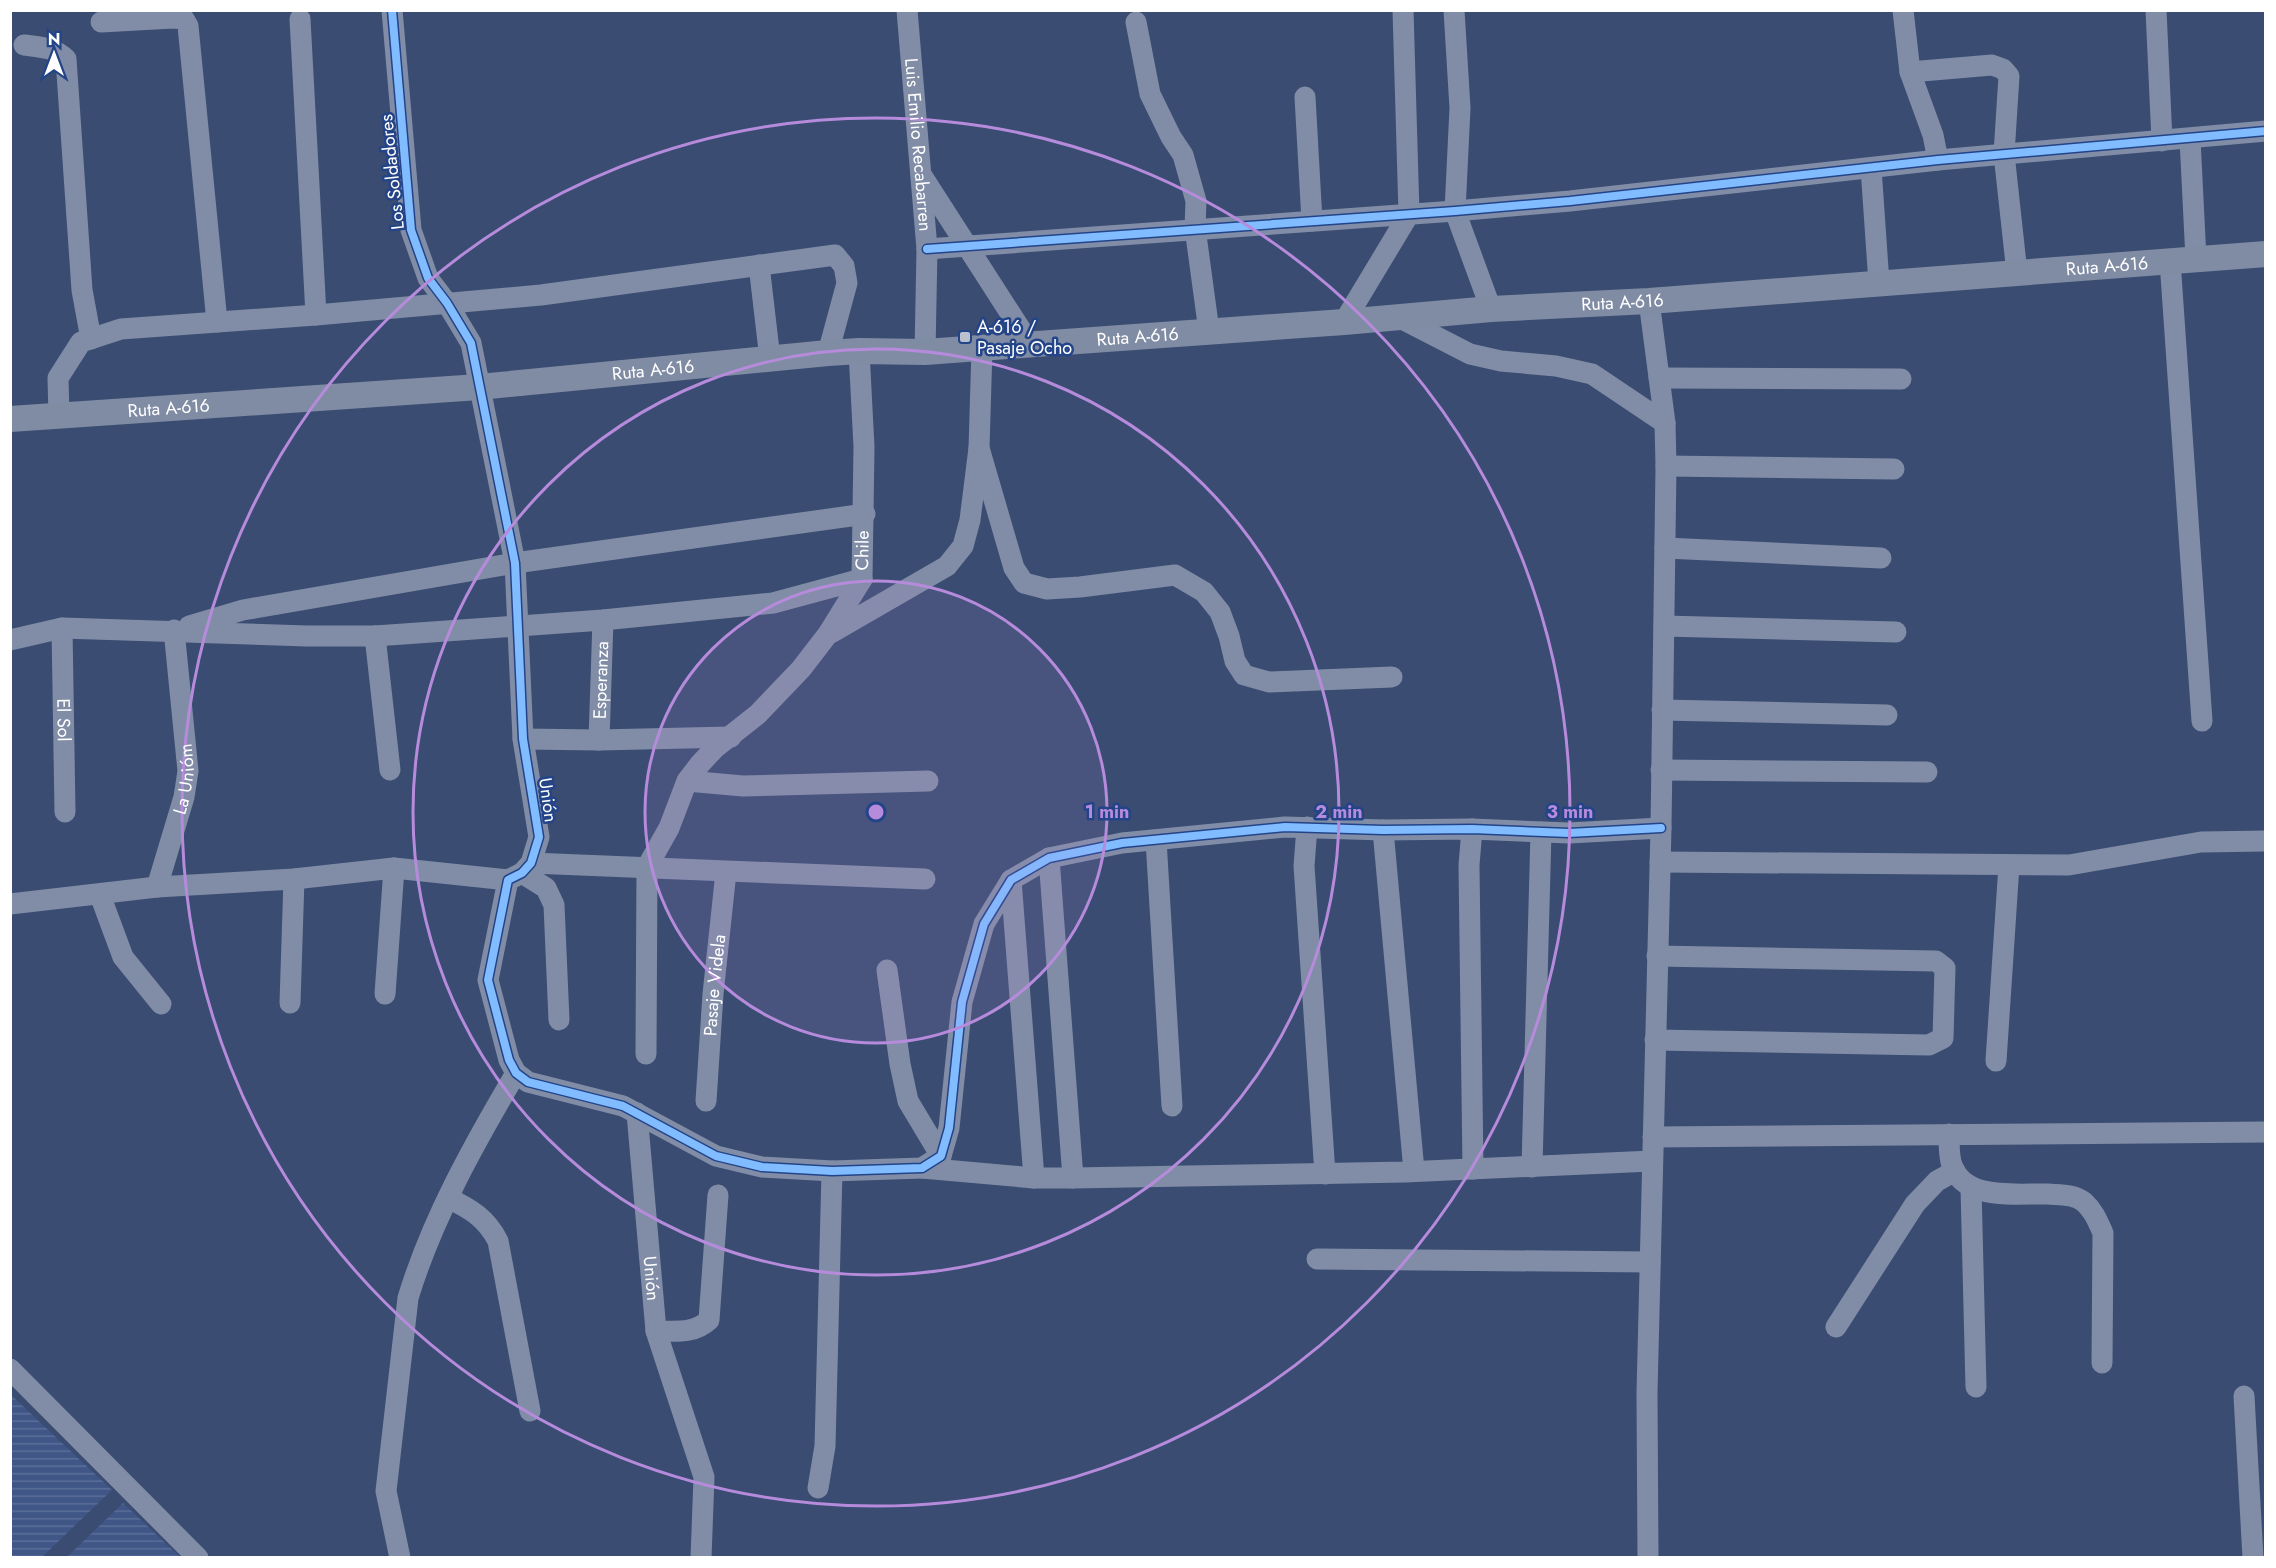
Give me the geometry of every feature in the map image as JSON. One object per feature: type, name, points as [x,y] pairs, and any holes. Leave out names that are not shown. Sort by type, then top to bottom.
[{"type":"main road","name":"Ruta A-616","points":[[10,419],[480,387],[828,353],[925,352],[1344,322],[1491,309],[1649,301],[2265,254]]},
{"type":"street","name":"Los Soldadores","points":[[392,10],[411,230],[428,278],[447,303],[471,343],[480,387]]},
{"type":"street","name":"Luis Emilio Recabarren","points":[[907,10],[927,249],[925,352]]},
{"type":"street","points":[[1344,322],[1409,214],[1403,10]]},
{"type":"street","points":[[1454,10],[1460,108],[1455,211],[1491,309]]},
{"type":"street","points":[[1903,10],[1910,72],[1933,135],[1938,160]]},
{"type":"street","points":[[2156,10],[2162,141]]},
{"type":"street","points":[[101,22],[173,18],[184,19],[188,26],[217,322]]},
{"type":"street","points":[[300,19],[316,315]]},
{"type":"street","points":[[1136,22],[1150,94],[1171,137],[1183,155],[1196,201],[1195,228],[1209,332]]},
{"type":"street","points":[[24,45],[48,48],[58,52],[66,59],[81,290],[91,339]]},
{"type":"street","points":[[1910,72],[1992,65],[2003,69],[2008,76],[2004,154],[2017,273]]},
{"type":"street","points":[[1305,97],[1312,221]]},
{"type":"street","points":[[927,249],[1570,201],[1938,160],[2265,131]]},
{"type":"street","points":[[2190,139],[2196,259]]},
{"type":"street","points":[[1871,168],[1879,283]]},
{"type":"street","points":[[920,173],[1030,344]]},
{"type":"street","points":[[59,416],[58,378],[81,342],[121,329],[541,295],[836,255],[844,266],[847,284],[828,353]]},
{"type":"street","points":[[2170,261],[2202,721]]},
{"type":"street","points":[[759,265],[771,359]]},
{"type":"street","points":[[1648,1557],[1647,1393],[1661,828],[1666,466],[1665,423],[1649,301]]},
{"type":"street","points":[[1398,317],[1470,354],[1501,361],[1557,366],[1592,374],[1665,423]]},
{"type":"street","points":[[828,634],[947,566],[963,546],[979,448],[982,348]]},
{"type":"street","name":"Chile","points":[[694,772],[715,748],[758,714],[801,669],[828,634],[862,579],[865,514],[859,351]]},
{"type":"street","points":[[1659,378],[1901,379]]},
{"type":"street","name":"Unión","points":[[480,387],[515,563],[523,739],[539,837],[520,872],[488,980],[509,1060],[516,1073]]},
{"type":"street","points":[[979,448],[1014,568],[1024,583],[1047,589],[1080,587],[1175,574],[1204,592],[1220,612],[1235,661],[1244,675],[1269,682],[1392,677]]},
{"type":"street","points":[[1666,466],[1894,469]]},
{"type":"street","points":[[174,630],[243,610],[515,563],[865,514]]},
{"type":"street","points":[[1665,548],[1881,558]]},
{"type":"street","points":[[10,640],[62,628],[375,636],[603,620],[773,603],[862,579]]},
{"type":"street","name":"Esperanza","points":[[599,740],[603,620]]},
{"type":"street","points":[[1664,626],[1896,632]]},
{"type":"street","name":"El Sol","points":[[62,628],[65,812]]},
{"type":"street","name":"La Unióm","points":[[157,887],[184,797],[189,771],[174,630]]},
{"type":"street","points":[[375,636],[390,770]]},
{"type":"street","points":[[1662,710],[1887,715]]},
{"type":"street","points":[[523,739],[731,737]]},
{"type":"street","points":[[1661,770],[1927,772]]},
{"type":"street","points":[[646,1054],[647,867],[669,828],[694,772],[743,786],[928,781]]},
{"type":"street","points":[[922,1168],[941,1156],[949,1128],[962,1002],[984,924],[1011,880],[1049,858],[1122,843],[1285,827],[1383,830],[1473,829],[1569,833],[1661,828]]},
{"type":"street","points":[[1307,827],[1304,866],[1325,1174]]},
{"type":"street","points":[[1473,829],[1469,865],[1473,1169]]},
{"type":"street","points":[[1383,830],[1414,1171]]},
{"type":"street","points":[[1532,1167],[1541,832]]},
{"type":"street","points":[[1156,840],[1172,1106]]},
{"type":"street","points":[[1660,862],[2069,865],[2201,842],[2265,841]]},
{"type":"street","points":[[1049,858],[1073,1178]]},
{"type":"street","points":[[1996,1061],[2010,865]]},
{"type":"street","points":[[10,904],[157,887],[294,879],[394,868],[520,872],[647,867],[925,879]]},
{"type":"street","points":[[385,994],[394,868]]},
{"type":"street","points":[[520,872],[546,888],[554,905],[559,1020]]},
{"type":"street","name":"Pasaje Videla","points":[[706,1101],[713,994],[726,872]]},
{"type":"street","points":[[290,1003],[294,879]]},
{"type":"street","points":[[1011,880],[1034,1178]]},
{"type":"street","points":[[100,895],[123,957],[161,1004]]},
{"type":"street","points":[[1655,1040],[1929,1045],[1943,1038],[1945,968],[1936,961],[1658,956]]},
{"type":"street","points":[[887,970],[900,1064],[908,1101],[941,1156]]},
{"type":"street","points":[[400,1557],[386,1491],[408,1298],[448,1198],[516,1073],[528,1082],[623,1106],[716,1156],[762,1167],[832,1171],[922,1168],[1034,1178],[1073,1178],[1325,1174],[1652,1161]]},
{"type":"street","name":"Unión","points":[[637,1113],[656,1331],[704,1477],[701,1557]]},
{"type":"street","points":[[1653,1137],[2265,1132]]},
{"type":"street","points":[[1949,1134],[1951,1161],[1955,1171],[1962,1182],[1971,1188],[1988,1192],[2068,1195],[2083,1201],[2095,1214],[2103,1233],[2102,1363]]},
{"type":"street","points":[[818,1488],[825,1446],[832,1171]]},
{"type":"street","points":[[1836,1327],[1915,1204],[1937,1181],[1955,1171]]},
{"type":"street","points":[[1971,1188],[1976,1387]]},
{"type":"street","points":[[656,1331],[693,1331],[710,1320],[718,1195]]},
{"type":"street","points":[[448,1198],[474,1211],[490,1226],[498,1240],[530,1411]]},
{"type":"street","points":[[1317,1259],[1650,1262]]},
{"type":"street","points":[[10,1369],[198,1557]]},
{"type":"street","points":[[2244,1396],[2253,1557]]},
{"type":"water","points":[[10,1394],[112,1490],[42,1557],[11,1557]]},
{"type":"water","points":[[123,1503],[180,1557],[67,1557]]},
{"type":"cycle path","points":[[392,10],[411,230],[428,278],[447,303],[471,343],[515,563],[523,739],[539,837],[531,863],[522,873],[508,880],[488,980],[509,1060],[516,1073],[528,1082],[623,1106],[716,1156],[762,1167],[832,1171],[922,1168],[941,1156],[949,1128],[962,1002],[984,924],[1011,880],[1049,858],[1122,843],[1285,827],[1383,830],[1472,829],[1569,833],[1661,828]]},
{"type":"cycle path","points":[[927,249],[1570,201],[1938,160],[2266,131]]},
{"type":"place","name":"A-616 / Pasaje Ocho","points":[[965,337]]}]
